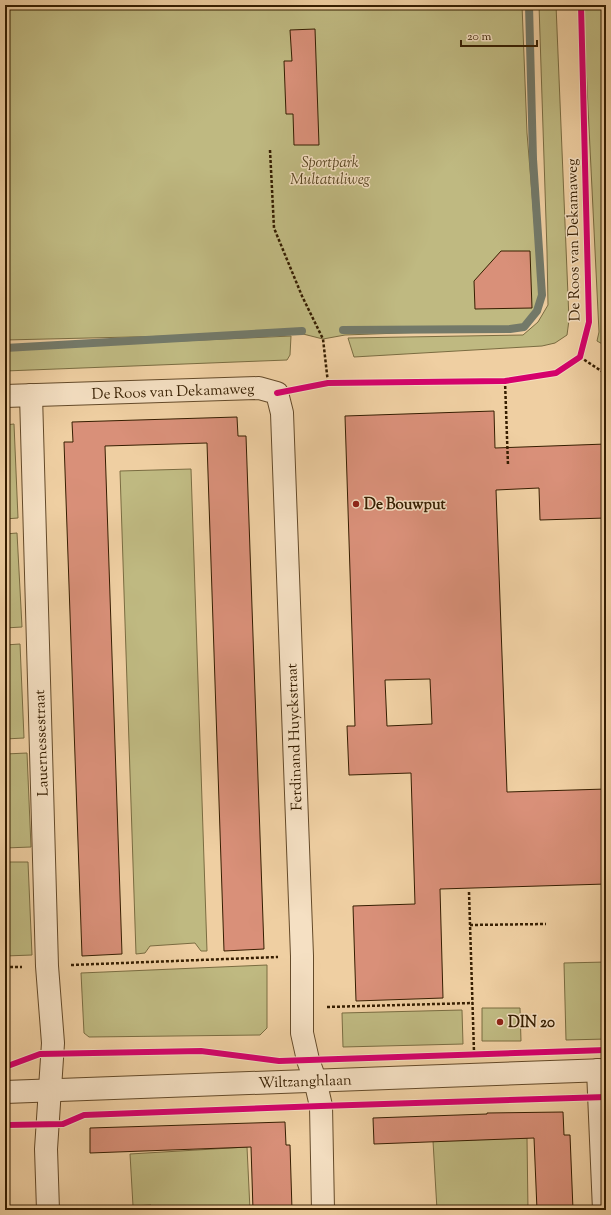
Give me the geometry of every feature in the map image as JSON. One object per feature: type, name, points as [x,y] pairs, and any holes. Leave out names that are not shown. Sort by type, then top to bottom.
[{"type":"street","name":"De Roos van Dekamaweg","points":[[5,396],[259,388],[277,393]]},
{"type":"street","name":"Ferdinand Huyckstraat","points":[[277,393],[282,413],[302,956],[302,1033],[321,1106],[323,1210]]},
{"type":"street","name":"Lauernessestraat","points":[[31,395],[47,966],[53,1043],[46,1149],[48,1210]]},
{"type":"street","name":"Wiltzanghlaan","points":[[5,1092],[602,1070]]},
{"type":"street","points":[[602,1070],[604,1210]]},
{"type":"path","points":[[270,150],[274,228],[302,296],[323,339],[328,383]]},
{"type":"path","points":[[574,361],[580,357],[582,350]]},
{"type":"path","points":[[580,357],[606,374]]},
{"type":"path","points":[[497,381],[512,380]]},
{"type":"path","points":[[505,381],[508,465]]},
{"type":"path","points":[[321,384],[336,383]]},
{"type":"path","points":[[469,892],[474,1054]]},
{"type":"path","points":[[470,925],[546,924]]},
{"type":"path","points":[[5,967],[302,956]]},
{"type":"path","points":[[302,1008],[473,1003]]},
{"type":"path","points":[[466,1054],[481,1054]]},
{"type":"green space","name":"Sportpark Multatuliweg","points":[[5,5],[522,5],[527,133],[541,304],[537,314],[530,324],[510,329],[345,335],[323,339],[299,333],[5,340]]},
{"type":"green space","points":[[539,5],[556,5],[569,320],[567,335],[555,343],[542,346],[354,357],[348,338],[523,335],[538,322],[548,305]]},
{"type":"green space","points":[[583,5],[606,5],[606,346],[597,341],[599,332]]},
{"type":"green space","points":[[291,336],[290,355],[287,360],[5,371],[5,349]]},
{"type":"green space","points":[[14,424],[18,518],[5,519],[5,425]]},
{"type":"green space","points":[[191,469],[207,951],[201,951],[195,943],[150,946],[145,953],[136,954],[120,471]]},
{"type":"green space","points":[[17,533],[22,627],[5,628],[5,534]]},
{"type":"green space","points":[[20,644],[24,738],[5,739],[5,645]]},
{"type":"green space","points":[[27,753],[31,847],[5,848],[5,754]]},
{"type":"green space","points":[[5,862],[28,862],[32,955],[5,956]]},
{"type":"green space","points":[[606,962],[606,1039],[566,1040],[564,963]]},
{"type":"green space","points":[[267,965],[267,1028],[260,1035],[89,1037],[84,1033],[81,973]]},
{"type":"green space","points":[[482,1008],[520,1008],[521,1041],[482,1041]]},
{"type":"green space","points":[[462,1010],[463,1044],[343,1047],[342,1013]]},
{"type":"green space","points":[[527,1138],[528,1210],[437,1210],[433,1141]]},
{"type":"green space","points":[[247,1147],[250,1210],[151,1210],[151,1205],[133,1206],[130,1154]]},
{"type":"building","points":[[315,29],[319,145],[294,145],[293,114],[286,114],[284,61],[292,61],[290,30]]},
{"type":"building","points":[[501,251],[530,251],[532,308],[475,309],[474,281]]},
{"type":"building","points":[[494,411],[495,448],[606,444],[606,518],[540,520],[539,488],[496,490],[507,792],[606,789],[606,884],[440,889],[443,998],[356,1001],[353,906],[415,904],[411,773],[349,775],[347,726],[355,726],[345,416]],"holes":[[[430,679],[432,724],[387,726],[385,680]]]},
{"type":"building","points":[[237,417],[238,436],[246,436],[264,949],[224,951],[207,443],[105,446],[122,954],[82,956],[64,442],[73,442],[72,422]]},
{"type":"building","points":[[563,1112],[564,1135],[570,1135],[573,1210],[537,1210],[534,1138],[374,1144],[373,1118],[487,1113]]},
{"type":"building","points":[[285,1122],[286,1145],[290,1145],[292,1210],[253,1210],[251,1147],[90,1153],[90,1128]]},
{"type":"waterway","points":[[343,330],[510,329],[524,327],[537,311],[542,295],[533,159],[529,5]]},
{"type":"waterway","points":[[5,348],[302,331]]},
{"type":"cycle path","points":[[277,393],[328,383],[505,381],[556,373],[580,357],[589,322],[581,5]]},
{"type":"cycle path","points":[[5,1067],[40,1054],[201,1051],[279,1061],[606,1050]]},
{"type":"cycle path","points":[[5,1125],[63,1124],[84,1115],[606,1097]]},
{"type":"place","name":"De Bouwput","points":[[356,504]]},
{"type":"place","name":"DIN 20","points":[[500,1022]]}]
